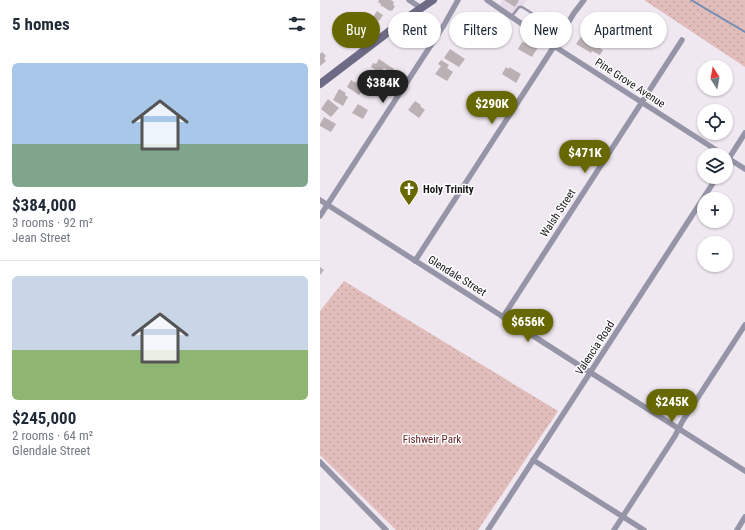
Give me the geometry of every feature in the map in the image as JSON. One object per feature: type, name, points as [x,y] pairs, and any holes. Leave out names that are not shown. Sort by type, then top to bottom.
[{"type":"street","points":[[409,0],[421,8]]},
{"type":"street","points":[[320,84],[433,0]]},
{"type":"street","points":[[320,216],[444,25],[458,0]]},
{"type":"street","name":"Pine Grove Avenue","points":[[487,0],[504,12]]},
{"type":"street","points":[[572,16],[584,0]]},
{"type":"street","name":"Walsh Street","points":[[503,317],[682,40]]},
{"type":"street","points":[[415,261],[553,48]]},
{"type":"street","name":"Pine Grove Avenue","points":[[557,48],[711,148]]},
{"type":"street","points":[[733,149],[745,133]]},
{"type":"street","name":"Pine Grove Avenue","points":[[733,162],[745,169]]},
{"type":"street","name":"Valencia Road","points":[[488,530],[712,184]]},
{"type":"street","name":"Glendale Street","points":[[320,200],[745,471]]},
{"type":"street","points":[[614,530],[745,325]]},
{"type":"street","points":[[534,460],[644,530]]},
{"type":"street","points":[[320,462],[386,530]]},
{"type":"street","points":[[737,530],[745,517]]},
{"type":"lane","points":[[512,16],[518,7],[522,7],[530,12]]},
{"type":"shaded area","points":[[503,0],[527,0],[515,16],[512,12],[509,12],[499,5]]},
{"type":"green space","points":[[644,0],[745,0],[745,67],[667,15],[667,12],[662,12]]},
{"type":"green space","name":"Fishweir Park","points":[[344,281],[558,411],[478,530],[396,530],[320,455],[320,311]]},
{"type":"building","points":[[379,0],[391,0],[394,2],[393,5],[395,6],[392,11],[390,11],[380,5],[381,4],[378,2]]},
{"type":"building","points":[[504,0],[519,0],[515,7]]},
{"type":"building","points":[[580,38],[580,46],[576,44]]},
{"type":"building","points":[[520,46],[520,48],[537,48],[532,57],[518,49]]},
{"type":"building","points":[[583,48],[600,48],[603,50],[600,55],[592,51],[591,53]]},
{"type":"building","points":[[450,49],[465,59],[459,67],[444,58]]},
{"type":"building","points":[[322,52],[326,56],[324,58],[326,61],[320,66],[320,54]]},
{"type":"building","points":[[379,59],[394,69],[391,73],[384,68],[380,73],[371,67],[373,63],[376,64]]},
{"type":"building","points":[[441,60],[449,65],[447,68],[453,72],[447,81],[435,74],[441,66],[438,64]]},
{"type":"building","points":[[506,67],[509,69],[509,67],[521,74],[516,83],[502,74]]},
{"type":"building","points":[[362,75],[370,80],[366,86],[364,84],[362,87],[364,88],[359,95],[347,87],[351,80],[356,83]]},
{"type":"building","points":[[339,89],[346,93],[345,95],[348,97],[343,106],[333,100]]},
{"type":"building","points":[[328,99],[339,108],[331,117],[321,109]]},
{"type":"building","points":[[415,101],[425,110],[419,118],[408,110]]},
{"type":"building","points":[[358,104],[368,110],[363,119],[352,113]]},
{"type":"building","points":[[324,117],[336,124],[331,132],[320,126]]},
{"type":"building","points":[[320,267],[324,270],[320,275]]},
{"type":"waterway","points":[[691,0],[745,32]]},
{"type":"place","name":"Holy Trinity","points":[[409,206]]}]
